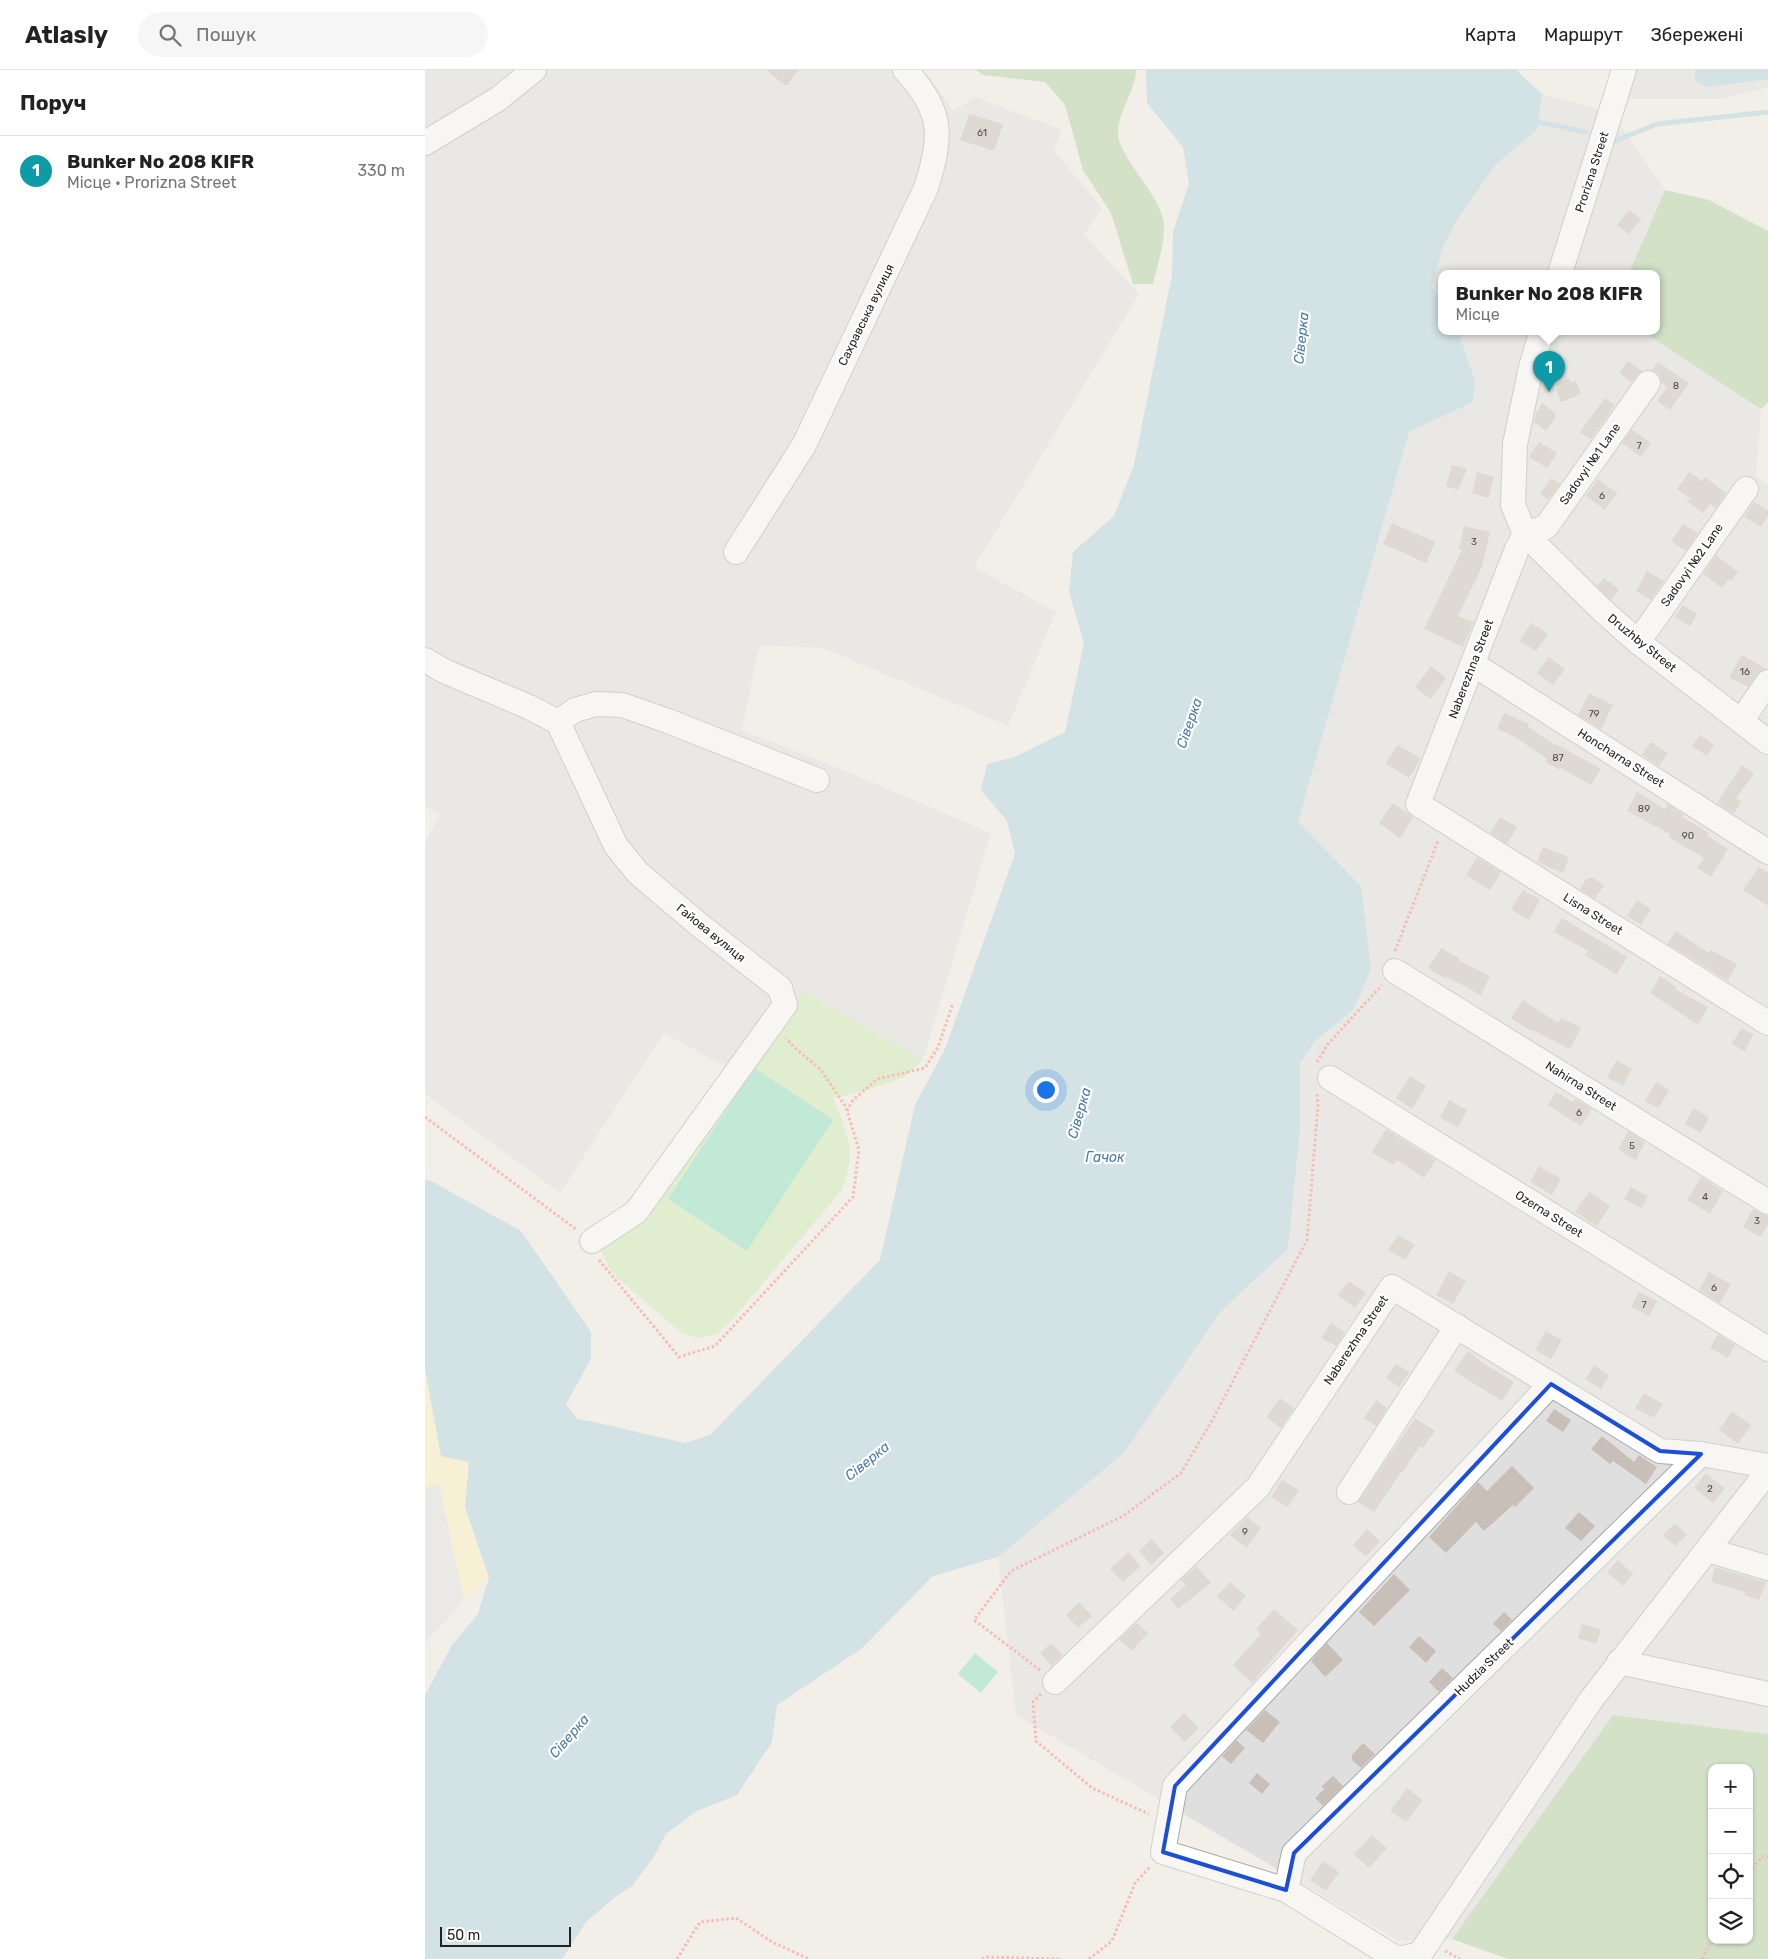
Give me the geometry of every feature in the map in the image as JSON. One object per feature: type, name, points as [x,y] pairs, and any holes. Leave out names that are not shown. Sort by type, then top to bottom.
[{"type":"street","points":[[425,144],[497,99],[534,70]]},
{"type":"street","name":"Сахравська вулиця","points":[[736,552],[804,445],[927,188],[935,159],[938,133],[933,108],[917,83],[905,70]]},
{"type":"street","name":"Prorizna Street","points":[[1561,270],[1625,70]]},
{"type":"street","points":[[1525,534],[1513,505],[1515,444],[1531,367],[1541,335]]},
{"type":"street","name":"Sadovyi №1 Lane","points":[[1525,534],[1545,527],[1648,383]]},
{"type":"street","name":"Sadovyi №2 Lane","points":[[1637,642],[1746,489]]},
{"type":"street","name":"Druzhby Street","points":[[1525,534],[1637,642],[1768,742]]},
{"type":"street","name":"Naberezhna Street","points":[[1418,804],[1517,549],[1525,534]]},
{"type":"street","points":[[425,660],[443,671],[529,707],[558,722],[575,710],[597,704],[623,705],[817,780]]},
{"type":"street","name":"Honcharna Street","points":[[1473,664],[1768,852]]},
{"type":"street","points":[[1741,722],[1768,682]]},
{"type":"street","name":"Гайова вулиця","points":[[558,722],[616,846],[638,873],[779,988],[785,1005],[636,1212],[592,1241]]},
{"type":"street","name":"Lisna Street","points":[[1418,804],[1768,1023]]},
{"type":"street","name":"Nahirna Street","points":[[1395,971],[1768,1202]]},
{"type":"street","name":"Ozerna Street","points":[[1321,1077],[1768,1349]]},
{"type":"street","name":"Naberezhna Street","points":[[1055,1682],[1258,1487],[1392,1287],[1660,1451],[1701,1454],[1768,1466]]},
{"type":"street","points":[[1349,1492],[1457,1326]]},
{"type":"street","points":[[1551,1384],[1175,1786],[1163,1852],[1286,1890],[1398,1959],[1420,1954],[1574,1724],[1619,1662],[1768,1471]]},
{"type":"street","name":"Hudzia Street","points":[[1286,1890],[1293,1853],[1701,1454]]},
{"type":"street","points":[[1708,1550],[1768,1568]]},
{"type":"street","points":[[1619,1662],[1768,1694]]},
{"type":"path","points":[[1169,1822],[1092,1788],[1036,1740],[1033,1702],[1055,1682],[974,1620],[1011,1571],[1123,1516],[1181,1473],[1213,1419],[1307,1240],[1321,1077],[1328,1044],[1395,971],[1395,951],[1446,822]]},
{"type":"path","points":[[847,1111],[853,1100],[877,1079],[925,1068],[938,1047],[953,1003]]},
{"type":"path","points":[[425,1117],[592,1241],[600,1263],[679,1356],[715,1346],[853,1197],[859,1150],[847,1111],[820,1069],[796,1049],[784,1036],[774,1020]]},
{"type":"path","points":[[1089,1959],[1112,1941],[1135,1883],[1163,1852]]},
{"type":"path","points":[[1753,1867],[1763,1856],[1768,1857]]},
{"type":"path","points":[[677,1959],[700,1922],[737,1918],[772,1942],[809,1959]]},
{"type":"path","points":[[1702,1959],[1710,1944]]},
{"type":"path","points":[[983,1959],[985,1957],[1062,1959]]},
{"type":"highlighted area","points":[[1551,1384],[1660,1451],[1701,1454],[1294,1853],[1286,1890],[1163,1852],[1175,1786]]},
{"type":"shaded area","points":[[425,70],[923,70],[954,111],[975,97],[1062,130],[1054,151],[1102,208],[1084,234],[1139,294],[974,567],[1056,612],[1008,726],[823,648],[759,646],[742,730],[831,765],[991,833],[923,1060],[803,991],[742,1076],[664,1033],[560,1193],[425,1094],[425,843],[440,814],[425,807]]},
{"type":"shaded area","points":[[1629,70],[1768,70],[1768,87],[1719,99],[1629,99],[1621,94]]},
{"type":"shaded area","points":[[1542,94],[1611,112],[1665,190],[1630,270],[1438,270],[1438,297],[1432,286],[1442,249],[1457,220],[1496,164],[1538,129]]},
{"type":"shaded area","points":[[1459,335],[1648,335],[1761,409],[1756,475],[1768,485],[1768,1734],[1613,1715],[1452,1939],[1399,1941],[1016,1715],[998,1557],[1124,1453],[1221,1311],[1288,1249],[1300,1129],[1300,1063],[1315,1041],[1353,1010],[1361,886],[1298,823],[1409,432],[1473,402],[1475,381]]},
{"type":"shaded area","points":[[439,1484],[464,1600],[425,1643],[425,1489]]},
{"type":"green space","points":[[976,70],[1136,70],[1135,79],[1121,116],[1118,134],[1125,153],[1154,198],[1163,220],[1164,231],[1160,258],[1153,284],[1133,284],[1111,213],[1083,170],[1065,105],[1045,82],[983,75]]},
{"type":"green space","points":[[1665,190],[1709,200],[1768,231],[1768,402],[1761,409],[1648,335],[1660,335],[1660,270],[1630,270]]},
{"type":"green space","points":[[803,991],[923,1060],[904,1077],[871,1089],[833,1098],[843,1123],[850,1153],[847,1176],[842,1190],[732,1320],[717,1334],[699,1338],[682,1333],[612,1273],[601,1251],[603,1242],[742,1076]]},
{"type":"green space","points":[[754,1068],[833,1120],[747,1251],[668,1199]]},
{"type":"green space","points":[[975,1653],[998,1672],[981,1693],[958,1674]]},
{"type":"green space","points":[[1613,1715],[1768,1734],[1768,1959],[1508,1959],[1452,1939]]},
{"type":"sand","points":[[425,1369],[441,1456],[469,1462],[465,1507],[489,1577],[464,1600],[439,1484],[425,1489]]},
{"type":"water","name":"Гачок","points":[[1146,70],[1516,70],[1542,94],[1538,129],[1496,164],[1457,220],[1442,249],[1432,286],[1438,297],[1438,335],[1459,335],[1475,381],[1473,402],[1409,432],[1298,822],[1361,886],[1371,969],[1353,1010],[1315,1041],[1300,1063],[1300,1129],[1288,1249],[1221,1311],[1124,1453],[998,1557],[933,1576],[861,1649],[777,1705],[772,1742],[737,1795],[697,1811],[666,1834],[653,1858],[632,1886],[615,1897],[586,1922],[562,1959],[425,1959],[425,1695],[452,1645],[478,1614],[489,1577],[465,1507],[469,1462],[441,1456],[425,1369],[425,1180],[431,1181],[521,1231],[591,1332],[591,1359],[566,1404],[577,1419],[685,1443],[710,1435],[880,1260],[915,1105],[945,1049],[1015,854],[1007,821],[981,790],[987,764],[1015,757],[1065,732],[1084,643],[1069,592],[1073,552],[1114,516],[1134,465],[1172,275],[1173,232],[1189,183],[1183,147],[1147,103]]},
{"type":"water","points":[[1695,70],[1768,70],[1768,79],[1707,87],[1695,81]]},
{"type":"building","points":[[766,70],[799,70],[786,86]]},
{"type":"building","points":[[969,114],[1003,124],[994,151],[960,140]]},
{"type":"building","points":[[1629,210],[1641,219],[1629,234],[1617,225]]},
{"type":"building","points":[[1628,361],[1642,371],[1632,382],[1619,373]]},
{"type":"building","points":[[1658,362],[1689,383],[1670,410],[1657,401],[1667,387],[1662,383],[1656,372],[1652,370]]},
{"type":"building","points":[[1569,378],[1571,383],[1576,381],[1581,394],[1561,402],[1556,384]]},
{"type":"building","points":[[1605,398],[1615,405],[1591,439],[1580,432]]},
{"type":"building","points":[[1542,403],[1555,413],[1555,418],[1546,431],[1534,422],[1536,413]]},
{"type":"building","points":[[1632,429],[1651,443],[1641,457],[1622,443]]},
{"type":"building","points":[[1539,442],[1557,453],[1547,468],[1529,457]]},
{"type":"building","points":[[1452,465],[1467,469],[1458,490],[1446,486]]},
{"type":"building","points":[[1477,472],[1494,477],[1489,498],[1472,493]]},
{"type":"building","points":[[1689,472],[1702,481],[1705,477],[1726,493],[1716,508],[1710,504],[1703,513],[1687,501],[1690,498],[1677,489]]},
{"type":"building","points":[[1551,478],[1560,484],[1548,500],[1540,494]]},
{"type":"building","points":[[1598,479],[1617,493],[1605,510],[1586,496]]},
{"type":"building","points":[[1754,502],[1768,510],[1768,516],[1761,527],[1744,517]]},
{"type":"building","points":[[1392,523],[1435,542],[1426,563],[1383,544]]},
{"type":"building","points":[[1683,524],[1698,533],[1686,551],[1671,541]]},
{"type":"building","points":[[1464,526],[1490,532],[1482,567],[1458,616],[1474,622],[1463,647],[1424,629],[1462,550],[1459,549]]},
{"type":"building","points":[[1716,555],[1738,572],[1732,581],[1729,579],[1722,588],[1703,574]]},
{"type":"building","points":[[1647,571],[1664,581],[1651,600],[1636,591]]},
{"type":"building","points":[[1604,578],[1619,589],[1611,600],[1597,586]]},
{"type":"building","points":[[1683,605],[1697,614],[1690,626],[1675,617]]},
{"type":"building","points":[[1531,623],[1548,634],[1536,651],[1520,641]]},
{"type":"building","points":[[1742,655],[1766,669],[1757,674],[1748,687],[1729,677]]},
{"type":"building","points":[[1549,657],[1565,669],[1553,685],[1537,673]]},
{"type":"building","points":[[1431,666],[1446,678],[1430,699],[1415,687]]},
{"type":"building","points":[[1589,693],[1613,705],[1601,729],[1578,715]]},
{"type":"building","points":[[1504,713],[1529,724],[1528,727],[1555,745],[1601,769],[1591,785],[1561,768],[1560,770],[1545,762],[1547,759],[1515,737],[1497,729]]},
{"type":"building","points":[[1700,735],[1714,745],[1707,756],[1692,746]]},
{"type":"building","points":[[1651,742],[1668,753],[1659,766],[1642,755]]},
{"type":"building","points":[[1397,745],[1421,758],[1409,778],[1386,764]]},
{"type":"building","points":[[1742,765],[1754,774],[1736,798],[1741,802],[1734,814],[1717,803]]},
{"type":"building","points":[[1637,792],[1665,809],[1668,804],[1683,814],[1682,817],[1709,833],[1707,836],[1728,849],[1711,877],[1697,868],[1704,858],[1668,837],[1670,834],[1627,811]]},
{"type":"building","points":[[1393,803],[1413,817],[1400,838],[1379,823]]},
{"type":"building","points":[[1500,817],[1517,827],[1507,844],[1490,833]]},
{"type":"building","points":[[1543,847],[1569,857],[1563,873],[1537,862]]},
{"type":"building","points":[[1477,857],[1501,872],[1490,890],[1466,875]]},
{"type":"building","points":[[1759,867],[1768,873],[1768,906],[1743,890]]},
{"type":"building","points":[[1587,878],[1593,878],[1604,885],[1595,899],[1580,889]]},
{"type":"building","points":[[1523,890],[1540,900],[1529,920],[1511,909]]},
{"type":"building","points":[[1637,900],[1651,909],[1641,925],[1627,916]]},
{"type":"building","points":[[1562,918],[1627,957],[1617,975],[1585,955],[1588,951],[1554,932]]},
{"type":"building","points":[[1676,931],[1709,953],[1711,950],[1737,964],[1728,981],[1667,944]]},
{"type":"building","points":[[1441,948],[1459,958],[1458,960],[1490,976],[1481,995],[1447,977],[1446,979],[1428,968]]},
{"type":"building","points":[[1660,976],[1676,987],[1675,989],[1708,1007],[1698,1025],[1650,993]]},
{"type":"building","points":[[1523,1000],[1558,1023],[1561,1018],[1581,1027],[1570,1049],[1529,1030],[1511,1018]]},
{"type":"building","points":[[1741,1028],[1753,1034],[1745,1051],[1732,1044]]},
{"type":"building","points":[[1617,1060],[1632,1069],[1623,1086],[1607,1077]]},
{"type":"building","points":[[1410,1076],[1426,1086],[1412,1109],[1396,1098]]},
{"type":"building","points":[[1656,1082],[1669,1090],[1659,1108],[1645,1101]]},
{"type":"building","points":[[1556,1092],[1573,1102],[1575,1099],[1592,1109],[1581,1126],[1548,1105]]},
{"type":"building","points":[[1449,1100],[1467,1110],[1458,1127],[1440,1118]]},
{"type":"building","points":[[1693,1108],[1709,1117],[1701,1133],[1685,1124]]},
{"type":"building","points":[[1386,1129],[1436,1160],[1424,1178],[1397,1160],[1393,1165],[1372,1152]]},
{"type":"building","points":[[1628,1131],[1645,1142],[1636,1160],[1618,1150]]},
{"type":"building","points":[[1539,1166],[1561,1179],[1552,1195],[1530,1182]]},
{"type":"building","points":[[1701,1177],[1723,1191],[1710,1214],[1687,1200]]},
{"type":"building","points":[[1631,1187],[1648,1196],[1641,1208],[1624,1199]]},
{"type":"building","points":[[1589,1192],[1610,1206],[1597,1226],[1575,1212]]},
{"type":"building","points":[[1753,1209],[1768,1216],[1768,1224],[1760,1237],[1743,1227]]},
{"type":"building","points":[[1398,1235],[1415,1245],[1405,1260],[1388,1250]]},
{"type":"building","points":[[1449,1271],[1466,1281],[1453,1304],[1436,1295]]},
{"type":"building","points":[[1709,1272],[1731,1284],[1720,1303],[1699,1290]]},
{"type":"building","points":[[1349,1281],[1366,1293],[1355,1308],[1338,1295]]},
{"type":"building","points":[[1639,1292],[1657,1301],[1649,1316],[1631,1307]]},
{"type":"building","points":[[1331,1323],[1345,1332],[1336,1346],[1321,1338]]},
{"type":"building","points":[[1546,1331],[1562,1340],[1551,1359],[1535,1350]]},
{"type":"building","points":[[1718,1334],[1735,1345],[1728,1358],[1710,1348]]},
{"type":"building","points":[[1468,1351],[1483,1363],[1514,1382],[1502,1401],[1454,1371]]},
{"type":"building","points":[[1396,1364],[1410,1372],[1399,1387],[1386,1378]]},
{"type":"building","points":[[1594,1365],[1609,1375],[1601,1389],[1585,1379]]},
{"type":"building","points":[[1644,1393],[1663,1404],[1654,1418],[1635,1408]]},
{"type":"building","points":[[1280,1398],[1294,1408],[1281,1428],[1266,1417]]},
{"type":"building","points":[[1376,1400],[1387,1408],[1376,1426],[1364,1418]]},
{"type":"building","points":[[1554,1409],[1571,1420],[1563,1432],[1546,1421]]},
{"type":"building","points":[[1732,1411],[1751,1425],[1738,1444],[1719,1430]]},
{"type":"building","points":[[1415,1418],[1435,1431],[1423,1448],[1420,1446],[1374,1512],[1358,1502]]},
{"type":"building","points":[[1602,1436],[1634,1462],[1639,1455],[1657,1467],[1646,1484],[1613,1461],[1610,1464],[1591,1449]]},
{"type":"building","points":[[1512,1466],[1534,1488],[1515,1507],[1513,1505],[1484,1531],[1476,1522],[1446,1553],[1429,1537],[1478,1482],[1487,1491]]},
{"type":"building","points":[[1706,1473],[1725,1489],[1713,1503],[1694,1488]]},
{"type":"building","points":[[1282,1480],[1299,1490],[1288,1507],[1271,1497]]},
{"type":"building","points":[[1579,1512],[1595,1526],[1581,1541],[1565,1528]]},
{"type":"building","points":[[1247,1517],[1261,1528],[1247,1548],[1230,1535]]},
{"type":"building","points":[[1675,1523],[1687,1535],[1675,1546],[1663,1535]]},
{"type":"building","points":[[1367,1529],[1380,1541],[1366,1557],[1353,1545]]},
{"type":"building","points":[[1152,1539],[1164,1553],[1151,1565],[1139,1551]]},
{"type":"building","points":[[1128,1552],[1141,1566],[1123,1582],[1110,1569]]},
{"type":"building","points":[[1618,1560],[1633,1574],[1623,1586],[1607,1572]]},
{"type":"building","points":[[1196,1566],[1211,1583],[1178,1609],[1170,1599],[1186,1585],[1181,1580]]},
{"type":"building","points":[[1715,1567],[1766,1582],[1759,1600],[1744,1595],[1745,1592],[1711,1582]]},
{"type":"building","points":[[1394,1574],[1410,1590],[1374,1626],[1359,1612]]},
{"type":"building","points":[[1230,1582],[1246,1596],[1233,1611],[1217,1596]]},
{"type":"building","points":[[1079,1602],[1092,1616],[1078,1628],[1066,1615]]},
{"type":"building","points":[[1274,1609],[1298,1630],[1252,1683],[1233,1665],[1261,1634],[1256,1629]]},
{"type":"building","points":[[1504,1612],[1512,1620],[1501,1631],[1493,1624]]},
{"type":"building","points":[[1137,1623],[1148,1633],[1132,1651],[1119,1639]]},
{"type":"building","points":[[1582,1624],[1601,1630],[1596,1644],[1578,1638]]},
{"type":"building","points":[[1419,1636],[1436,1651],[1426,1663],[1409,1647]]},
{"type":"building","points":[[1051,1643],[1063,1655],[1052,1666],[1040,1653]]},
{"type":"building","points":[[1327,1643],[1343,1660],[1325,1677],[1311,1661]]},
{"type":"building","points":[[1442,1668],[1453,1678],[1439,1692],[1429,1682]]},
{"type":"building","points":[[1265,1710],[1280,1722],[1263,1743],[1246,1730]]},
{"type":"building","points":[[1184,1713],[1199,1728],[1185,1742],[1170,1727]]},
{"type":"building","points":[[1236,1740],[1245,1748],[1231,1764],[1222,1756]]},
{"type":"building","points":[[1363,1743],[1375,1754],[1361,1768],[1352,1760],[1352,1755]]},
{"type":"building","points":[[1257,1773],[1270,1784],[1262,1794],[1249,1783]]},
{"type":"building","points":[[1333,1776],[1343,1786],[1323,1806],[1315,1798],[1324,1789],[1322,1786]]},
{"type":"building","points":[[1407,1788],[1423,1800],[1406,1822],[1390,1811]]},
{"type":"building","points":[[1372,1835],[1387,1848],[1369,1868],[1354,1854]]},
{"type":"building","points":[[1323,1861],[1339,1872],[1326,1891],[1310,1880]]},
{"type":"waterway","points":[[1612,142],[1657,124],[1768,112]]},
{"type":"waterway","points":[[1533,121],[1586,132]]},
{"type":"place","name":"Bunker No 208 KIFR","points":[[1549,392]]},
{"type":"water label","name":"Сіверка","points":[[1301,338]]},
{"type":"water label","name":"Сіверка","points":[[1189,723]]},
{"type":"water label","name":"Сіверка","points":[[1079,1113]]},
{"type":"water label","name":"Сіверка","points":[[867,1461]]},
{"type":"water label","name":"Сіверка","points":[[569,1736]]}]
